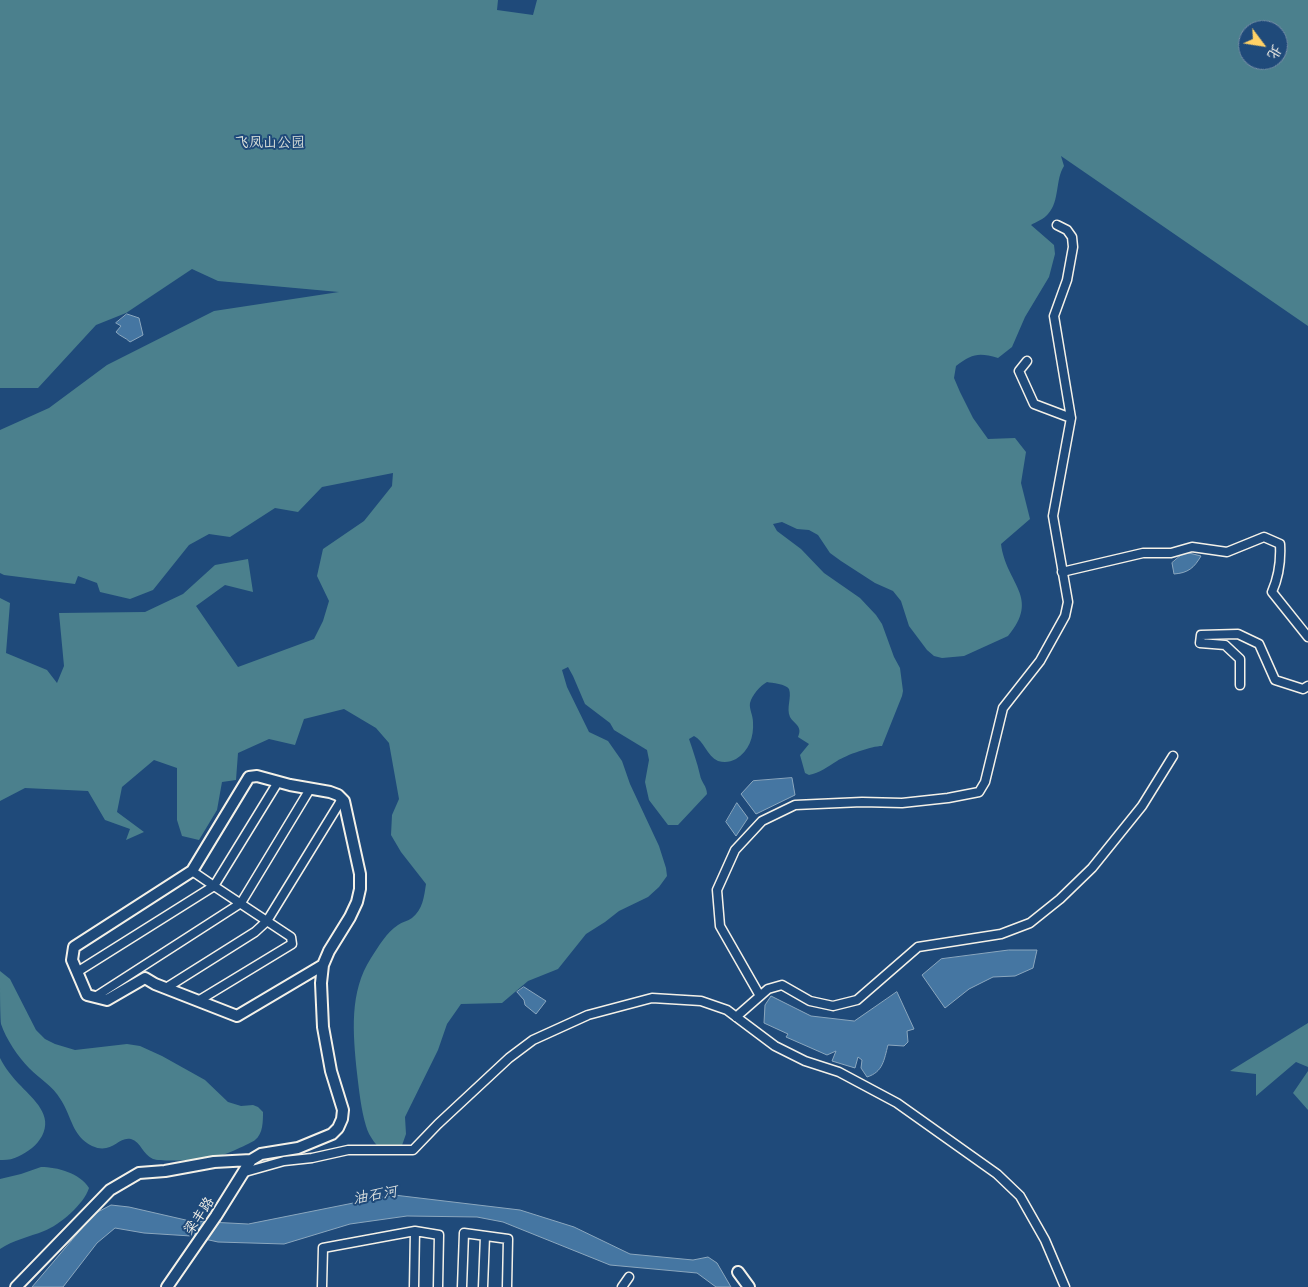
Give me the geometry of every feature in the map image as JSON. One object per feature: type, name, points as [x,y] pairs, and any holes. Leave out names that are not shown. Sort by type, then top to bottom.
[{"type":"street","points":[[760,996],[720,926],[717,890],[735,850],[762,821],[795,805],[862,802],[902,803],[948,798],[978,792],[985,782],[1003,708],[1040,660],[1065,616],[1068,602],[1053,516],[1071,418],[1054,316],[1067,280],[1073,247],[1072,237],[1067,230],[1057,226]]},
{"type":"street","points":[[1027,360],[1019,371],[1034,404],[1071,418]]},
{"type":"street","points":[[1062,572],[1143,553],[1171,553],[1192,547],[1227,552],[1264,537],[1280,544],[1281,560],[1277,581],[1272,592],[1308,637]]},
{"type":"street","points":[[1240,684],[1240,659],[1225,645],[1200,643],[1202,635],[1238,634],[1259,644],[1275,680],[1303,689],[1308,686]]},
{"type":"street","points":[[736,1017],[768,989],[782,985],[810,1001],[833,1006],[857,1000],[918,947],[1001,934],[1030,923],[1060,899],[1092,868],[1142,806],[1172,756]]},
{"type":"street","points":[[16,1287],[110,1190],[139,1174],[214,1162],[251,1160],[261,1154],[278,1153],[298,1148],[332,1134],[342,1119],[343,1110],[331,1071],[323,1027],[321,983],[323,965],[329,951],[350,917],[357,902],[360,889],[360,874],[342,799],[330,792],[257,776],[249,777],[192,871],[74,947],[72,960],[87,995],[95,998],[107,1000],[145,978],[237,1016],[323,965]]},
{"type":"street","points":[[77,972],[214,886],[278,782]]},
{"type":"street","points":[[95,998],[241,903],[310,789]]},
{"type":"street","points":[[166,988],[255,932],[267,921],[342,799]]},
{"type":"street","points":[[192,871],[291,937],[292,944],[198,1000]]},
{"type":"street","points":[[245,1172],[284,1161],[312,1158],[348,1150],[413,1150],[509,1058],[533,1040],[588,1015],[652,998],[702,1001],[727,1010],[775,1046],[805,1061],[839,1072],[897,1103],[997,1174],[1020,1196],[1045,1240],[1065,1287]]},
{"type":"street","name":"梁丰路","points":[[167,1287],[216,1216],[251,1160]]},
{"type":"street","points":[[414,1287],[415,1231]]},
{"type":"street","points":[[322,1287],[323,1248],[415,1231],[439,1235],[438,1287]]},
{"type":"street","points":[[462,1287],[464,1233],[508,1239],[507,1287]]},
{"type":"street","points":[[482,1287],[485,1236]]},
{"type":"street","points":[[738,1272],[749,1287]]},
{"type":"street","points":[[622,1287],[629,1277]]},
{"type":"green space","name":"飞凤山公园","points":[[0,0],[498,0],[497,10],[533,15],[537,0],[1308,0],[1308,326],[1061,156],[1064,166],[1059,178],[1052,209],[1046,216],[1031,225],[1054,245],[1055,254],[1049,277],[1025,317],[1012,347],[998,358],[976,355],[966,359],[956,366],[954,378],[973,418],[988,439],[1015,438],[1026,452],[1021,483],[1030,519],[1001,544],[1004,558],[1022,600],[1022,611],[1008,636],[964,656],[942,658],[934,656],[927,650],[909,626],[901,601],[893,591],[875,583],[830,553],[818,535],[809,530],[797,529],[782,522],[773,524],[777,531],[801,549],[824,573],[860,598],[876,615],[882,624],[900,668],[902,696],[882,746],[853,754],[809,775],[805,773],[800,755],[809,744],[798,737],[799,728],[790,717],[789,689],[782,685],[767,682],[751,700],[753,733],[750,743],[741,756],[730,761],[718,761],[711,756],[697,738],[694,736],[689,739],[707,794],[678,825],[668,825],[649,800],[645,782],[649,760],[647,750],[614,730],[610,723],[585,704],[568,667],[562,670],[567,687],[589,732],[608,741],[622,761],[630,784],[659,846],[667,876],[648,897],[619,911],[586,934],[558,969],[528,981],[502,1003],[461,1004],[447,1024],[438,1050],[405,1117],[406,1134],[400,1151],[385,1154],[376,1145],[367,1130],[361,1106],[357,1073],[354,1013],[359,985],[371,958],[394,928],[412,918],[419,911],[425,894],[426,884],[401,852],[391,835],[392,815],[399,799],[389,743],[376,728],[344,709],[304,719],[295,745],[269,739],[238,753],[236,780],[222,782],[217,810],[199,840],[182,836],[177,820],[177,768],[154,760],[122,787],[117,812],[144,832],[126,840],[130,829],[105,820],[88,791],[25,788],[0,801],[0,598],[10,603],[6,653],[47,670],[57,683],[64,666],[59,613],[145,612],[183,594],[215,565],[248,559],[253,592],[225,585],[196,606],[238,667],[314,639],[323,621],[329,601],[317,576],[323,549],[364,521],[392,486],[393,473],[322,487],[298,512],[275,508],[230,537],[209,534],[189,545],[153,590],[130,599],[100,592],[97,583],[78,576],[75,584],[0,573],[0,430],[49,408],[107,365],[214,311],[339,292],[218,281],[192,269],[126,313],[96,325],[38,388],[0,388]]},
{"type":"green space","points":[[0,971],[10,979],[36,1030],[45,1039],[75,1050],[127,1044],[140,1046],[205,1080],[228,1102],[241,1106],[253,1105],[258,1107],[263,1112],[260,1134],[253,1142],[220,1156],[185,1160],[153,1159],[131,1139],[122,1140],[105,1148],[92,1146],[85,1142],[76,1132],[58,1095],[25,1064],[6,1036],[1,1024]]},
{"type":"green space","points":[[1308,1023],[1308,1067],[1296,1062],[1256,1096],[1256,1074],[1230,1071]]},
{"type":"green space","points":[[0,1058],[12,1076],[40,1108],[45,1121],[42,1136],[35,1146],[9,1160],[0,1160]]},
{"type":"green space","points":[[1308,1071],[1308,1110],[1293,1093]]},
{"type":"green space","points":[[41,1167],[68,1172],[80,1178],[89,1188],[77,1207],[57,1224],[0,1249],[0,1179]]},
{"type":"water","points":[[127,314],[139,318],[143,335],[130,342],[116,332],[121,326],[116,323]]},
{"type":"water","points":[[1185,552],[1201,556],[1190,569],[1174,574],[1172,563]]},
{"type":"water","points":[[792,778],[795,795],[756,814],[741,794],[753,781]]},
{"type":"water","points":[[737,803],[748,818],[736,836],[726,822]]},
{"type":"water","points":[[1009,950],[1037,950],[1033,968],[1015,976],[993,977],[969,989],[945,1008],[922,975],[941,959]]},
{"type":"water","points":[[524,987],[546,1001],[536,1014],[525,1005],[524,1000],[517,992]]},
{"type":"water","points":[[897,992],[914,1029],[907,1031],[908,1042],[904,1046],[888,1045],[880,1069],[867,1077],[861,1068],[862,1060],[858,1057],[855,1068],[832,1061],[836,1051],[827,1055],[786,1037],[788,1034],[764,1023],[765,1005],[771,996],[811,1016],[854,1021]]},
{"type":"water","points":[[394,1195],[520,1210],[574,1227],[630,1254],[693,1260],[708,1257],[717,1263],[731,1287],[716,1287],[697,1273],[610,1265],[503,1222],[477,1217],[407,1216],[350,1224],[284,1244],[218,1242],[191,1236],[144,1233],[115,1228],[97,1243],[63,1287],[32,1287],[94,1214],[111,1205],[129,1207],[190,1221],[248,1224]]},
{"type":"water label","name":"油石河","points":[[375,1195]]}]
